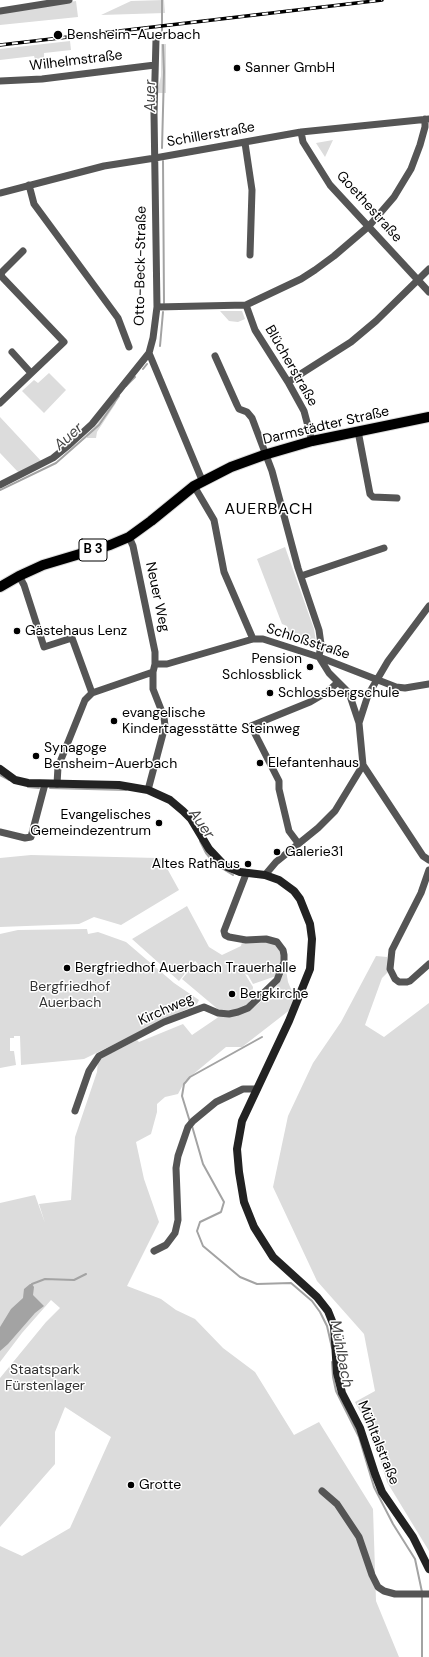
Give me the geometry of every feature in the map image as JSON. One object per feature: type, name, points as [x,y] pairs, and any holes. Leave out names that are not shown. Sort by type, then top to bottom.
[{"type":"main road","name":"Darmstädter Straße","points":[[0,587],[43,565],[110,545],[129,537],[198,483],[231,467],[266,454],[312,441],[429,417]]},
{"type":"main road","points":[[0,770],[15,780],[44,784],[119,786],[148,790],[170,800],[183,811],[191,819],[209,849],[219,861],[230,868],[246,874],[265,875]]},
{"type":"main road","name":"Mühltalstraße","points":[[265,875],[286,884],[300,899],[310,924],[312,957],[306,982],[242,1122],[237,1149],[244,1202],[254,1227],[273,1257],[318,1297],[328,1311],[334,1326],[337,1374],[342,1393],[360,1428],[382,1492],[413,1537],[429,1569]]},
{"type":"street","points":[[0,11],[69,0]]},
{"type":"street","name":"Otto-Beck-Straße","points":[[149,353],[153,338],[156,307],[154,113],[156,40]]},
{"type":"street","name":"Wilhelmstraße","points":[[0,81],[42,79],[155,65]]},
{"type":"street","points":[[156,307],[246,305],[301,279],[315,270],[369,226],[394,197],[411,169],[426,127],[427,119]]},
{"type":"street","name":"Schillerstraße","points":[[0,193],[104,166],[302,132],[427,119]]},
{"type":"street","name":"Goethestraße","points":[[302,132],[303,142],[330,185],[429,292]]},
{"type":"street","points":[[245,143],[252,190],[250,255]]},
{"type":"street","points":[[29,185],[34,204],[118,318],[130,347]]},
{"type":"street","points":[[0,403],[64,342],[0,276],[2,272],[23,251]]},
{"type":"street","points":[[288,382],[314,367],[351,342],[376,321],[429,269]]},
{"type":"street","name":"Blücherstraße","points":[[246,305],[255,330],[288,382],[304,411],[312,441]]},
{"type":"street","points":[[12,352],[31,373]]},
{"type":"street","points":[[149,353],[198,483],[214,520],[224,572],[253,639]]},
{"type":"street","points":[[0,485],[53,458],[69,445],[92,424],[149,353]]},
{"type":"street","points":[[215,356],[236,405],[239,409],[247,412],[252,418],[266,454],[272,471],[300,576],[319,630],[321,644],[319,657],[337,683],[349,693],[359,723],[363,765],[423,856],[429,860]]},
{"type":"street","points":[[358,431],[370,494],[373,497],[397,498]]},
{"type":"street","name":"Neuer Weg","points":[[129,537],[133,546],[155,652],[155,664]]},
{"type":"street","points":[[300,576],[384,548]]},
{"type":"street","points":[[20,576],[44,646],[72,638],[92,693]]},
{"type":"street","points":[[359,723],[368,695],[388,661],[429,606]]},
{"type":"street","name":"Schloßstraße","points":[[155,664],[167,664],[253,639],[272,641],[319,657],[377,681],[396,687],[405,688],[429,684]]},
{"type":"street","points":[[148,790],[165,726],[164,717],[153,689],[153,672],[155,664]]},
{"type":"street","points":[[56,784],[58,768],[86,700],[92,693],[153,672]]},
{"type":"street","points":[[298,843],[289,831],[278,789],[279,781],[251,726],[310,702],[327,692],[337,683]]},
{"type":"street","points":[[265,875],[276,862],[318,828],[335,811],[363,765]]},
{"type":"street","points":[[0,832],[25,838],[31,837],[44,784]]},
{"type":"street","points":[[429,870],[421,893],[392,950],[390,969],[395,979],[399,982],[407,982],[429,964]]},
{"type":"street","name":"Kirchweg","points":[[76,1111],[89,1071],[99,1056],[151,1029],[204,1007],[218,1014],[229,1014],[248,1008],[277,980],[284,962],[284,955],[280,945],[266,939],[246,940],[224,935],[224,931],[246,874]]},
{"type":"street","points":[[154,1251],[166,1245],[175,1233],[178,1220],[177,1162],[191,1123],[216,1102],[243,1089],[257,1089]]},
{"type":"street","points":[[322,1491],[337,1504],[359,1537],[372,1575],[378,1587],[389,1593],[428,1594]]},
{"type":"green space","points":[[164,0],[165,13],[101,15],[131,1]]},
{"type":"green space","points":[[76,1],[78,17],[0,25],[0,13]]},
{"type":"green space","points":[[70,41],[71,50],[44,53],[44,58],[35,59],[34,56],[0,60],[0,49]]},
{"type":"green space","points":[[161,44],[166,44],[166,93],[157,93],[161,76]]},
{"type":"green space","points":[[333,140],[325,157],[316,143]]},
{"type":"green space","points":[[220,311],[242,311],[245,319],[238,322],[229,321]]},
{"type":"green space","points":[[49,373],[66,390],[44,413],[22,391],[34,380],[38,383]]},
{"type":"green space","points":[[113,401],[116,403],[97,432],[96,438],[87,438],[86,435],[97,424]]},
{"type":"green space","points":[[0,417],[42,462],[19,473],[0,453]]},
{"type":"green space","points":[[285,547],[314,629],[316,642],[290,634],[287,626],[282,624],[257,559]]},
{"type":"green space","points":[[31,855],[158,858],[163,861],[179,890],[121,925],[94,917],[79,924],[0,927],[0,858]]},
{"type":"green space","points":[[187,906],[209,947],[222,955],[241,946],[242,942],[270,942],[278,947],[282,956],[276,976],[253,984],[248,975],[245,974],[253,987],[252,996],[248,1005],[238,1010],[220,1011],[182,979],[195,963],[199,965],[195,961],[179,981],[132,939]]},
{"type":"green space","name":"Bergfriedhof Auerbach","points":[[87,929],[88,934],[98,932],[126,942],[174,983],[199,1000],[197,1004],[84,1059],[21,1065],[20,1036],[14,1036],[14,1038],[10,1038],[10,1051],[14,1051],[16,1065],[0,1068],[0,934],[18,930]]},
{"type":"green space","points":[[376,956],[387,957],[388,972],[382,978],[365,1025],[384,1037],[429,1003],[429,1551],[387,1482],[372,1433],[355,1402],[375,1391],[364,1334],[317,1281],[273,1187],[288,1116],[313,1063],[341,1022]]},
{"type":"green space","name":"Staatspark Fürstenlager","points":[[286,970],[288,982],[294,996],[291,1009],[242,1047],[226,1047],[185,1081],[178,1094],[165,1097],[157,1104],[157,1112],[151,1134],[136,1142],[144,1179],[159,1222],[127,1286],[161,1299],[176,1310],[195,1319],[223,1348],[255,1372],[294,1435],[319,1422],[373,1509],[376,1601],[399,1657],[0,1657],[0,1546],[22,1556],[70,1528],[111,1437],[65,1407],[55,1432],[55,1464],[0,1527],[0,1378],[46,1322],[60,1308],[51,1300],[22,1333],[0,1362],[0,1203],[35,1195],[45,1223],[39,1204],[71,1200],[75,1137],[97,1072],[98,1060],[137,1040],[139,1042],[183,1024],[192,1035],[220,1016],[254,1007],[274,991]]},
{"type":"shaded area","points":[[30,1284],[34,1287],[33,1295],[44,1306],[35,1313],[0,1351],[0,1327],[11,1309],[23,1298],[24,1289]]},
{"type":"waterway","name":"Auer","points":[[162,0],[162,35]]},
{"type":"waterway","name":"Auer","points":[[162,148],[164,72],[163,45]]},
{"type":"waterway","name":"Auer","points":[[163,161],[164,303]]},
{"type":"waterway","name":"Auer","points":[[160,346],[163,312]]},
{"type":"waterway","name":"Auer","points":[[143,369],[147,364]]},
{"type":"waterway","name":"Auer","points":[[126,386],[135,377]]},
{"type":"waterway","name":"Auer","points":[[0,490],[56,463],[99,425],[119,396]]},
{"type":"waterway","name":"Auer","points":[[0,775],[9,780]]},
{"type":"waterway","name":"Auer","points":[[28,787],[39,788]]},
{"type":"waterway","name":"Auer","points":[[50,788],[126,790]]},
{"type":"waterway","name":"Auer","points":[[200,841],[206,853],[215,864],[233,875]]},
{"type":"waterway","name":"Mühlbach","points":[[190,1122],[182,1096],[184,1084],[190,1077],[262,1037]]},
{"type":"waterway","name":"Mühlbach","points":[[192,1126],[203,1164],[224,1202],[221,1212],[200,1222],[197,1231],[203,1246],[240,1277],[257,1284],[291,1283],[312,1301],[320,1312],[327,1326],[332,1348]]},
{"type":"waterway","points":[[32,1284],[45,1279],[74,1280],[86,1274]]},
{"type":"waterway","name":"Mühlbach","points":[[332,1362],[336,1391],[359,1437],[374,1487],[393,1524],[415,1559],[422,1592]]},
{"type":"waterway","name":"Mühlbach","points":[[422,1596],[422,1657]]},
{"type":"railway","points":[[0,45],[382,0]]},
{"type":"place","name":"Bensheim-Auerbach","points":[[58,35]]},
{"type":"place","name":"Sanner GmbH","points":[[237,68]]},
{"type":"place","name":"Gästehaus Lenz","points":[[17,631]]},
{"type":"place","name":"Pension Schlossblick","points":[[310,667]]},
{"type":"place","name":"Schlossbergschule","points":[[270,693]]},
{"type":"place","name":"evangelische Kindertagesstätte Steinweg","points":[[114,721]]},
{"type":"place","name":"Synagoge Bensheim-Auerbach","points":[[36,756]]},
{"type":"place","name":"Elefantenhaus","points":[[260,763]]},
{"type":"place","name":"Evangelisches Gemeindezentrum","points":[[159,823]]},
{"type":"place","name":"Galerie31","points":[[277,852]]},
{"type":"place","name":"Altes Rathaus","points":[[248,864]]},
{"type":"place","name":"Bergfriedhof Auerbach Trauerhalle","points":[[67,968]]},
{"type":"place","name":"Bergkirche","points":[[232,994]]},
{"type":"place","name":"Grotte","points":[[131,1485]]},
{"type":"district","name":"AUERBACH","points":[[269,510]]}]
